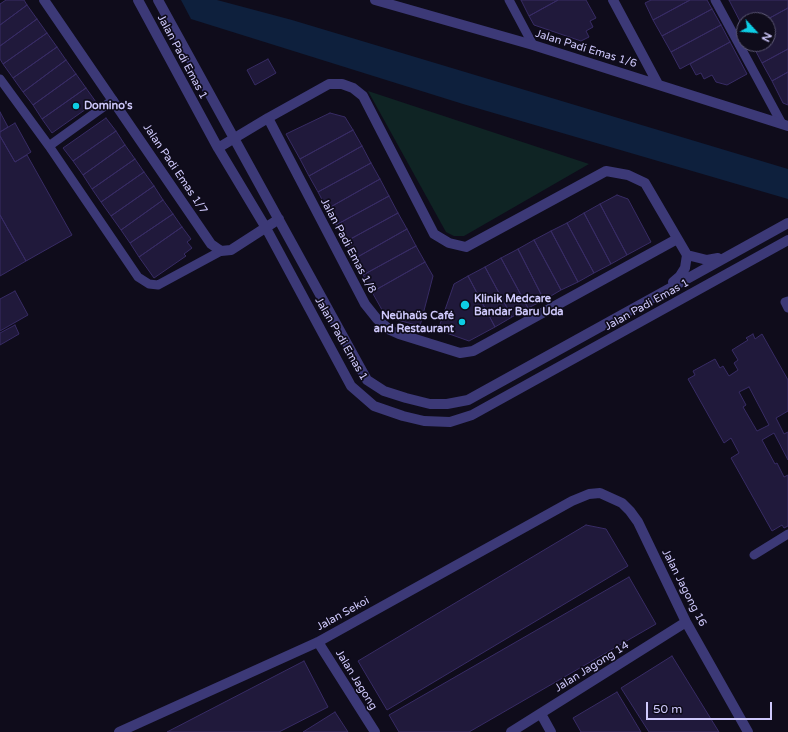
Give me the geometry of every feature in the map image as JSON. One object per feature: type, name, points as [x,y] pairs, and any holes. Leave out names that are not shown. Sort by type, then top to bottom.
[{"type":"street","name":"Jalan Padi Emas 1/7","points":[[44,0],[211,244],[221,251]]},
{"type":"street","name":"Jalan Padi Emas 1","points":[[138,0],[218,148],[266,228],[351,386],[374,406],[403,416],[424,421],[450,422],[472,415],[788,240]]},
{"type":"street","name":"Jalan Padi Emas 1","points":[[158,0],[367,380],[384,391],[430,404],[448,404],[468,400],[788,222]]},
{"type":"street","name":"Jalan Padi Emas 1/6","points":[[375,0],[533,45],[785,125]]},
{"type":"street","points":[[612,0],[658,84]]},
{"type":"street","points":[[218,148],[329,84],[342,84],[353,88],[363,96],[434,234],[448,243],[466,247],[606,171],[628,175],[645,182],[687,255],[683,272],[664,290]]},
{"type":"street","name":"Jalan Padi Emas 1/8","points":[[268,118],[365,304],[377,319],[394,332],[460,353],[473,351],[677,239]]},
{"type":"street","points":[[221,251],[231,250],[279,220]]},
{"type":"street","points":[[687,255],[706,260],[725,257]]},
{"type":"street","name":"Jalan Jagong 16","points":[[572,501],[589,494],[600,493],[622,503],[630,511],[638,522],[686,622],[748,732]]},
{"type":"street","name":"Jalan Sekoi","points":[[119,732],[318,642],[572,501]]},
{"type":"street","name":"Jalan Jagong 14","points":[[511,732],[686,622]]},
{"type":"street","name":"Jalan Jagong","points":[[318,642],[375,732]]},
{"type":"street","points":[[541,714],[551,732]]},
{"type":"lane","points":[[509,0],[533,45]]},
{"type":"lane","points":[[715,0],[785,125]]},
{"type":"lane","points":[[0,79],[49,146],[138,278],[149,284],[158,286],[221,251]]},
{"type":"lane","points":[[49,146],[112,100]]},
{"type":"lane","points":[[788,301],[785,302],[788,308]]},
{"type":"lane","points":[[754,555],[788,534]]},
{"type":"green space","points":[[368,91],[589,164],[464,236],[454,236],[446,232]]},
{"type":"water","points":[[181,0],[217,0],[292,20],[788,169],[788,199],[463,104],[191,19]]},
{"type":"building","points":[[6,0],[24,0],[27,5],[0,25],[0,4]]},
{"type":"building","points":[[521,0],[558,0],[529,16]]},
{"type":"building","points":[[558,0],[586,0],[596,18],[590,21],[593,27],[586,31],[589,37],[581,41],[534,25],[529,16]]},
{"type":"building","points":[[651,0],[690,0],[653,20],[645,3]]},
{"type":"building","points":[[690,0],[707,0],[712,9],[662,36],[653,20]]},
{"type":"building","points":[[729,0],[788,0],[788,8],[776,15],[776,12],[736,12],[736,14]]},
{"type":"building","points":[[27,5],[37,19],[0,46],[0,25]]},
{"type":"building","points":[[788,8],[788,49],[762,63],[756,52],[776,52],[776,15]]},
{"type":"building","points":[[712,9],[721,25],[671,52],[662,36]]},
{"type":"building","points":[[37,19],[47,33],[3,64],[0,59],[0,46]]},
{"type":"building","points":[[721,25],[730,42],[680,69],[671,52]]},
{"type":"building","points":[[47,33],[57,47],[13,78],[3,64]]},
{"type":"building","points":[[730,42],[747,74],[727,85],[716,82],[712,75],[704,79],[701,73],[696,75],[690,64]]},
{"type":"building","points":[[57,47],[66,60],[23,92],[13,78]]},
{"type":"building","points":[[788,49],[788,72],[772,81],[762,63]]},
{"type":"building","points":[[268,59],[276,73],[255,85],[247,70]]},
{"type":"building","points":[[66,60],[76,74],[33,105],[23,92]]},
{"type":"building","points":[[788,72],[788,105],[783,103],[772,81]]},
{"type":"building","points":[[76,74],[86,88],[42,119],[33,105]]},
{"type":"building","points":[[86,88],[96,102],[52,133],[42,119]]},
{"type":"building","points":[[0,112],[8,127],[0,132]]},
{"type":"building","points":[[330,113],[345,117],[353,130],[300,159],[286,134]]},
{"type":"building","points":[[106,118],[116,131],[73,161],[63,148]]},
{"type":"building","points":[[15,123],[31,152],[15,162],[0,136],[0,132]]},
{"type":"building","points":[[353,130],[362,146],[309,176],[300,159]]},
{"type":"building","points":[[116,131],[125,145],[83,175],[73,161]]},
{"type":"building","points":[[0,136],[15,162],[27,155],[72,235],[26,261],[0,215]]},
{"type":"building","points":[[125,145],[135,159],[92,189],[83,175]]},
{"type":"building","points":[[362,146],[371,163],[318,192],[309,176]]},
{"type":"building","points":[[135,159],[144,172],[101,202],[92,189]]},
{"type":"building","points":[[371,163],[380,179],[327,209],[318,192]]},
{"type":"building","points":[[144,172],[154,186],[111,216],[101,202]]},
{"type":"building","points":[[380,179],[389,196],[336,225],[327,209]]},
{"type":"building","points":[[154,186],[163,200],[121,230],[111,216]]},
{"type":"building","points":[[617,195],[628,199],[651,242],[627,255],[600,204]]},
{"type":"building","points":[[389,196],[398,213],[345,242],[336,225]]},
{"type":"building","points":[[163,200],[173,214],[130,243],[121,230]]},
{"type":"building","points":[[600,204],[627,255],[611,264],[584,213]]},
{"type":"building","points":[[398,213],[407,229],[354,259],[345,242]]},
{"type":"building","points":[[584,213],[611,264],[594,273],[567,223]]},
{"type":"building","points":[[173,214],[182,227],[139,257],[130,243]]},
{"type":"building","points":[[0,215],[26,261],[0,276]]},
{"type":"building","points":[[567,223],[594,273],[578,282],[551,231]]},
{"type":"building","points":[[182,227],[191,239],[187,242],[192,248],[184,254],[186,256],[154,278],[139,257]]},
{"type":"building","points":[[407,229],[416,246],[363,275],[354,259]]},
{"type":"building","points":[[551,231],[578,282],[561,290],[534,240]]},
{"type":"building","points":[[534,240],[561,290],[544,300],[518,249]]},
{"type":"building","points":[[416,246],[425,262],[372,292],[363,275]]},
{"type":"building","points":[[518,249],[544,300],[528,308],[501,258]]},
{"type":"building","points":[[501,258],[528,308],[512,317],[485,267]]},
{"type":"building","points":[[425,262],[433,276],[420,326],[386,317],[372,292]]},
{"type":"building","points":[[485,267],[512,317],[495,327],[468,276]]},
{"type":"building","name":"Klinik Medcare Bandar Baru Uda","points":[[468,276],[495,327],[469,341],[438,330],[454,284]]},
{"type":"building","points":[[15,291],[28,315],[0,331],[0,299]]},
{"type":"building","points":[[15,325],[19,334],[0,345],[0,333]]},
{"type":"building","points":[[753,334],[755,339],[762,334],[788,380],[788,411],[776,418],[784,434],[788,432],[788,460],[774,433],[762,440],[784,477],[788,475],[788,526],[784,528],[782,525],[772,531],[731,458],[739,453],[731,438],[724,443],[688,379],[695,375],[693,371],[715,359],[720,368],[723,366],[729,376],[738,370],[734,363],[738,360],[732,350],[748,340],[746,338]],"holes":[[[749,387],[769,425],[757,431],[743,407],[746,405],[739,392]]]},
{"type":"building","points":[[586,525],[606,529],[628,566],[387,710],[358,661]]},
{"type":"building","points":[[629,577],[656,624],[469,732],[399,732],[389,715]]},
{"type":"building","points":[[672,656],[719,732],[649,732],[621,688]]},
{"type":"building","points":[[304,661],[328,707],[279,732],[167,732]]},
{"type":"building","points":[[617,692],[641,732],[581,732],[573,718]]},
{"type":"building","points":[[335,712],[348,732],[303,732]]},
{"type":"place","name":"Domino's","points":[[76,106]]},
{"type":"place","name":"Klinik Medcare Bandar Baru Uda","points":[[465,305]]},
{"type":"place","name":"Neühaüs Café and Restaurant","points":[[462,322]]}]
